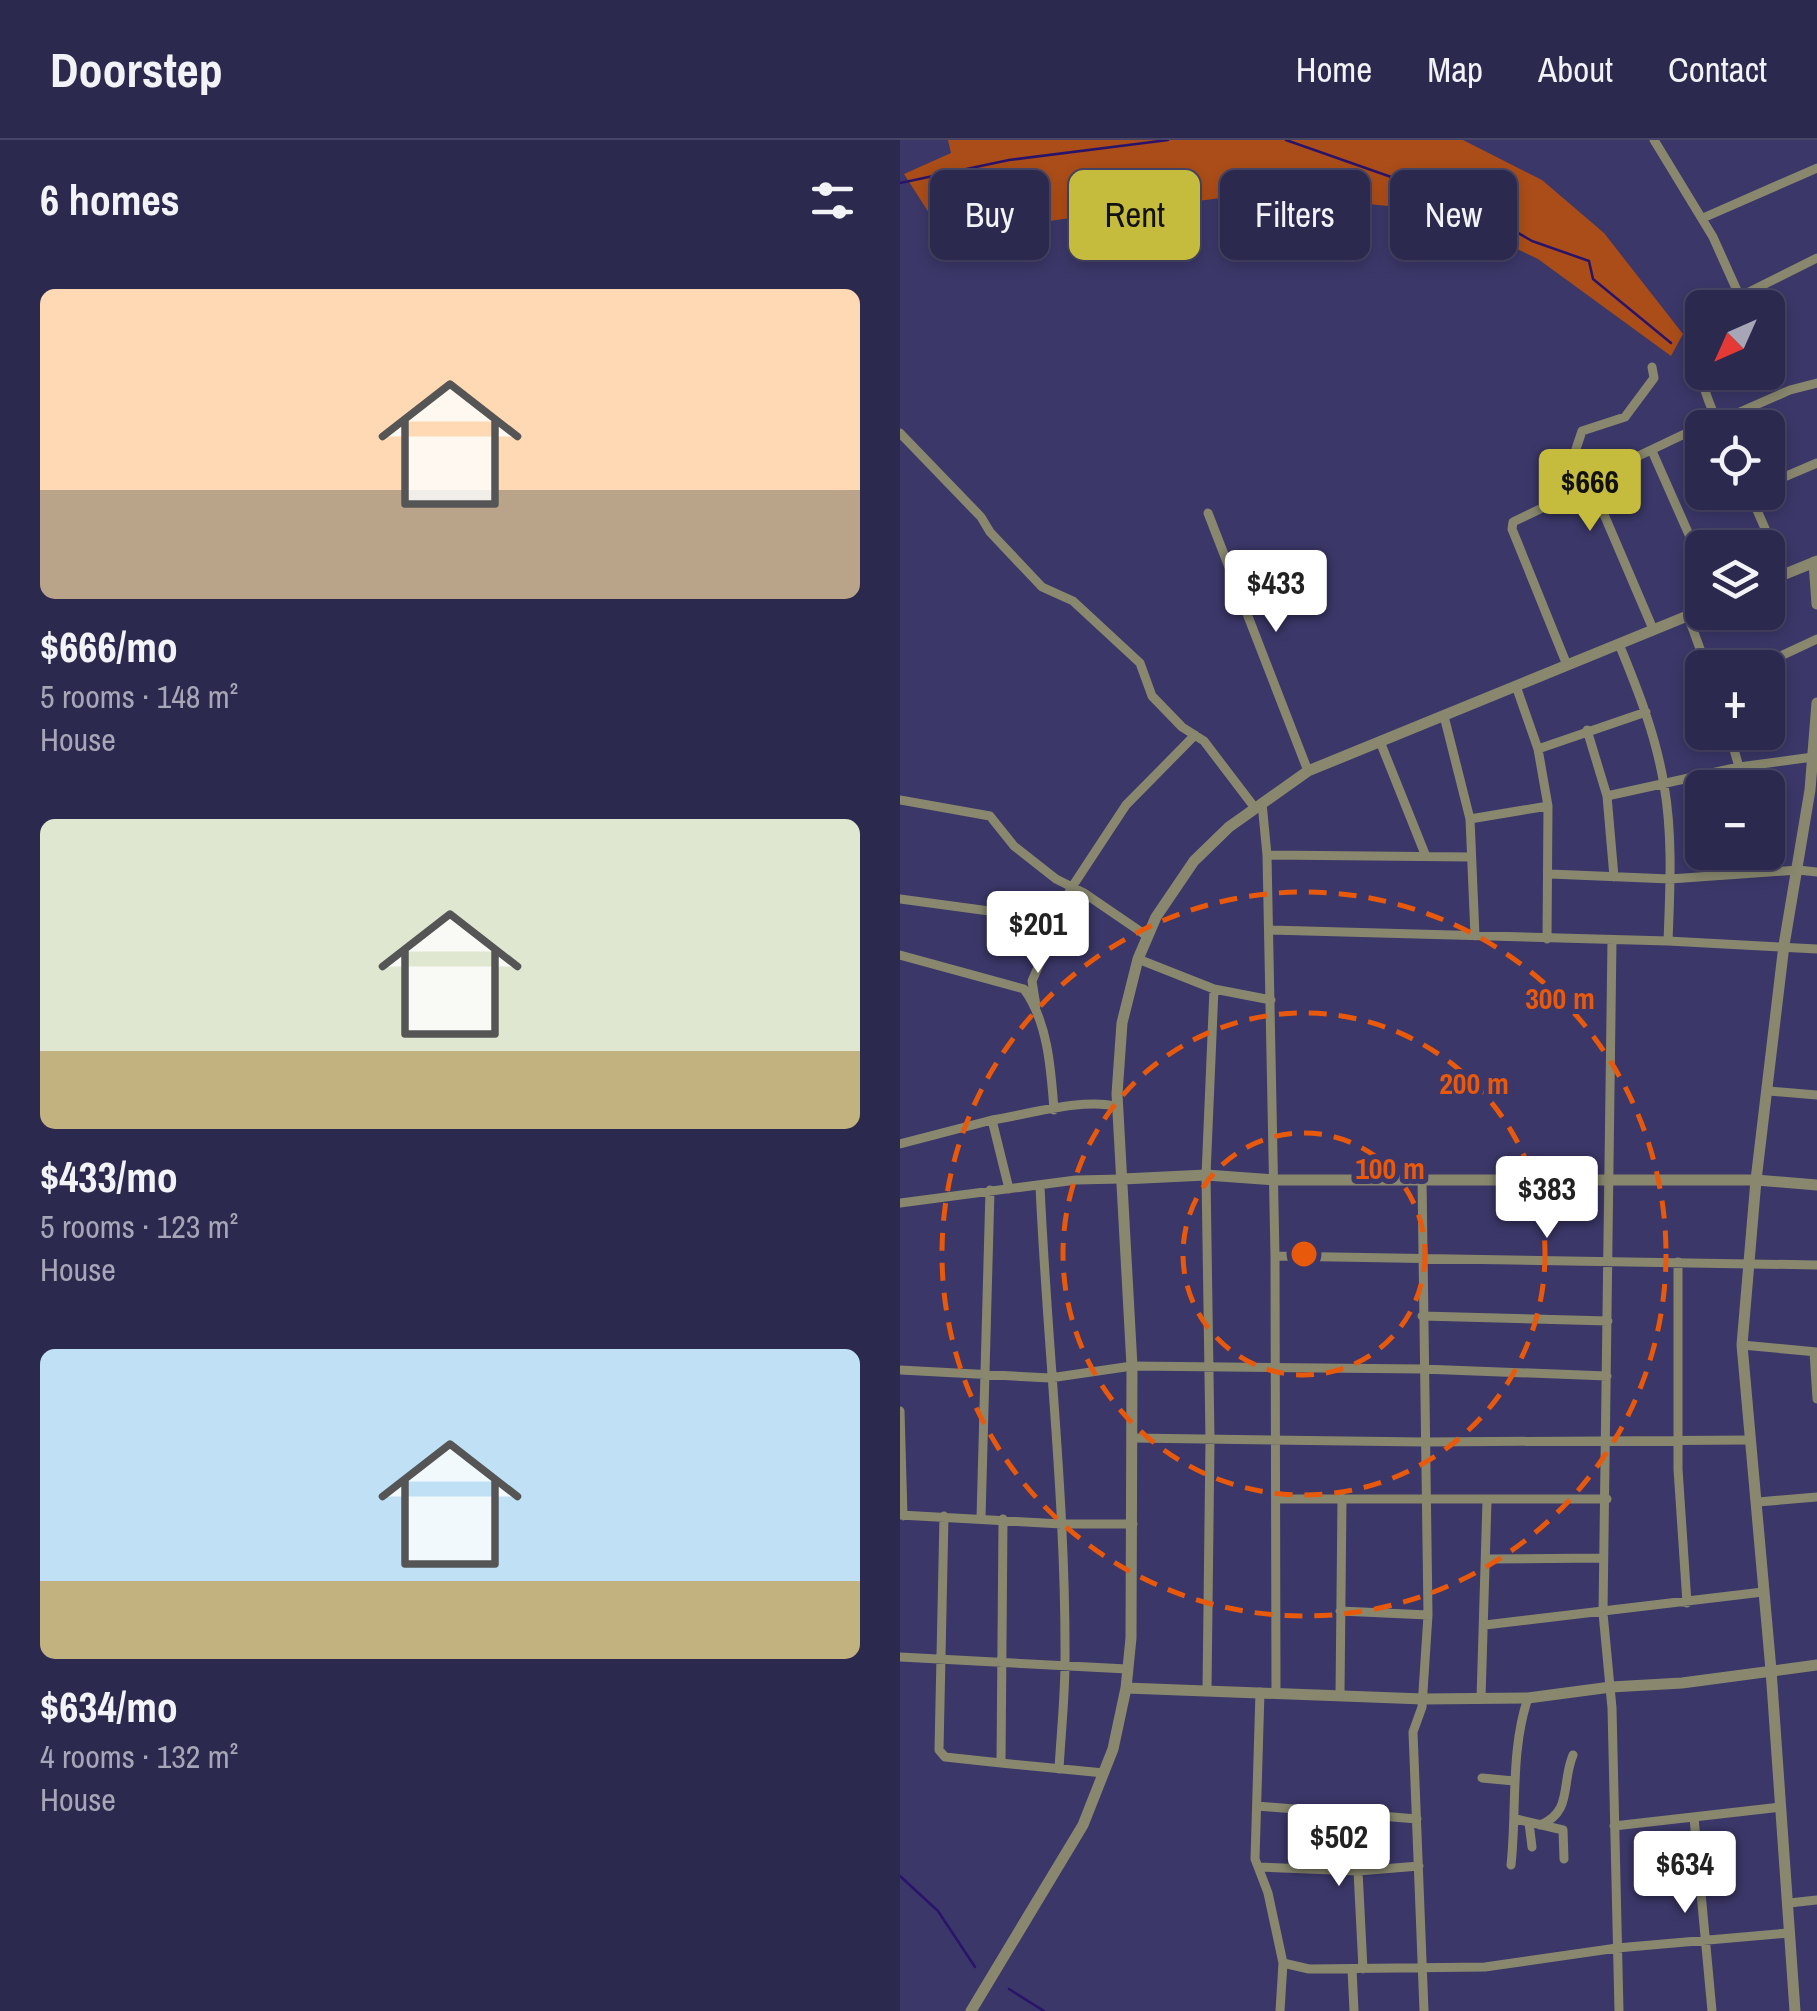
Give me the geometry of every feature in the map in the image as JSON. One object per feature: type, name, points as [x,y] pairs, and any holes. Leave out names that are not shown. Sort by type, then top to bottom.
[{"type":"street","points":[[1654,140],[1702,218],[1737,290]]},
{"type":"street","points":[[1702,218],[1817,168]]},
{"type":"street","points":[[1750,290],[1817,259]]},
{"type":"street","points":[[1652,367],[1654,378],[1631,412],[1582,431],[1577,454],[1653,629]]},
{"type":"street","points":[[1746,410],[1817,382]]},
{"type":"street","points":[[900,433],[981,516],[990,532],[1042,587],[1073,600],[1140,664],[1152,696],[1204,741],[1259,806],[1268,854],[1276,1256],[1276,1692]]},
{"type":"street","points":[[1567,665],[1512,529],[1513,522],[1685,436]]},
{"type":"street","points":[[1652,450],[1687,530]]},
{"type":"street","points":[[1785,477],[1817,463]]},
{"type":"street","points":[[1208,513],[1308,771]]},
{"type":"street","points":[[1785,574],[1816,561],[1817,604]]},
{"type":"street","points":[[971,2011],[1083,1825],[1114,1749],[1126,1688],[1131,1638],[1132,1366],[1118,1107],[1122,1023],[1147,936],[1172,890],[1194,861],[1229,827],[1308,771],[1685,617]]},
{"type":"street","points":[[1785,653],[1817,638]]},
{"type":"street","points":[[1620,644],[1646,712],[1664,785],[1670,879],[1668,941]]},
{"type":"street","points":[[1516,686],[1538,748],[1548,806],[1547,939]]},
{"type":"street","points":[[1795,2011],[1758,1502],[1742,1346],[1756,1180],[1784,945],[1815,757],[1817,702]]},
{"type":"street","points":[[1538,748],[1646,712]]},
{"type":"street","points":[[1444,716],[1470,819],[1475,936]]},
{"type":"street","points":[[1586,730],[1606,796],[1614,877]]},
{"type":"street","points":[[1054,1110],[1032,981],[1057,913],[1126,806],[1195,735]]},
{"type":"street","points":[[1381,744],[1425,854]]},
{"type":"street","points":[[1734,750],[1739,767]]},
{"type":"street","points":[[1606,796],[1739,767],[1815,757]]},
{"type":"street","points":[[900,800],[990,816],[1014,846],[1056,879],[1147,936]]},
{"type":"street","points":[[1470,819],[1548,806]]},
{"type":"street","points":[[1268,854],[1471,856]]},
{"type":"street","points":[[1550,874],[1670,879],[1817,872]]},
{"type":"street","points":[[900,899],[1042,918],[1057,913]]},
{"type":"street","points":[[1269,930],[1817,949]]},
{"type":"street","points":[[1612,940],[1603,1613],[1611,1687],[1619,2011]]},
{"type":"street","points":[[900,955],[1024,989],[1036,1006]]},
{"type":"street","points":[[1138,959],[1214,989],[1271,1000]]},
{"type":"street","points":[[1206,1690],[1210,1440],[1206,1175],[1214,989]]},
{"type":"street","points":[[1769,1091],[1817,1095]]},
{"type":"street","points":[[900,1144],[992,1120],[1107,1104],[1118,1107]]},
{"type":"street","points":[[992,1120],[1008,1189]]},
{"type":"street","points":[[900,1204],[1076,1180],[1206,1175],[1274,1180],[1756,1180],[1817,1185]]},
{"type":"street","points":[[1422,1179],[1428,1615],[1423,1699],[1414,1732],[1424,2011]]},
{"type":"street","points":[[1040,1186],[1062,1524],[1066,1664],[1060,1769]]},
{"type":"street","points":[[981,1518],[988,1374],[990,1190]]},
{"type":"street","points":[[1276,1256],[1817,1265]]},
{"type":"street","points":[[1678,1262],[1678,1441],[1688,1603]]},
{"type":"street","points":[[1422,1316],[1608,1321]]},
{"type":"street","points":[[1742,1346],[1815,1352],[1817,1399]]},
{"type":"street","points":[[900,1370],[1050,1378],[1132,1366],[1422,1369],[1607,1376]]},
{"type":"street","points":[[900,1411],[901,1515],[1133,1524]]},
{"type":"street","points":[[1132,1438],[1424,1442],[1750,1440]]},
{"type":"street","points":[[1340,1696],[1342,1498]]},
{"type":"street","points":[[1758,1502],[1817,1498]]},
{"type":"street","points":[[1277,1500],[1607,1499]]},
{"type":"street","points":[[1481,1698],[1488,1501]]},
{"type":"street","points":[[944,1516],[939,1750],[945,1757],[1104,1773]]},
{"type":"street","points":[[1000,1763],[1003,1519]]},
{"type":"street","points":[[1488,1559],[1603,1558]]},
{"type":"street","points":[[1485,1625],[1763,1592]]},
{"type":"street","points":[[1340,1611],[1428,1615]]},
{"type":"street","points":[[900,1657],[1127,1669]]},
{"type":"street","points":[[1126,1688],[1423,1699],[1528,1698],[1817,1665]]},
{"type":"street","points":[[1260,1692],[1255,1860],[1268,1893],[1283,1963],[1280,2011]]},
{"type":"street","points":[[1510,1865],[1516,1819],[1514,1782],[1528,1698]]},
{"type":"street","points":[[1535,1824],[1552,1820],[1564,1805],[1573,1755]]},
{"type":"street","points":[[1482,1778],[1514,1782]]},
{"type":"street","points":[[1257,1806],[1417,1819]]},
{"type":"street","points":[[1614,1826],[1781,1808]]},
{"type":"street","points":[[1694,1818],[1712,2011]]},
{"type":"street","points":[[1516,1819],[1563,1830],[1564,1858]]},
{"type":"street","points":[[1532,1847],[1535,1824]]},
{"type":"street","points":[[1258,1867],[1358,1871],[1419,1866]]},
{"type":"street","points":[[1354,2011],[1358,1871]]},
{"type":"street","points":[[1788,1903],[1817,1900]]},
{"type":"street","points":[[1283,1963],[1309,1970],[1485,1967],[1618,1948],[1788,1933]]},
{"type":"shaded area","points":[[948,140],[1463,140],[1542,180],[1604,233],[1683,334],[1671,356],[1538,259],[1517,249],[1517,170],[1390,170],[1390,206],[1370,204],[1370,170],[1220,170],[1220,198],[1200,201],[1200,170],[1069,170],[1069,218],[1049,221],[1049,170],[930,170],[930,215],[904,174],[951,153]]},
{"type":"waterway","points":[[900,183],[1009,160],[1168,140]]},
{"type":"waterway","points":[[1286,140],[1468,204],[1532,241],[1589,261],[1593,279],[1671,343]]},
{"type":"waterway","points":[[900,1876],[938,1911],[975,1967]]},
{"type":"waterway","points":[[1009,1989],[1044,2011]]}]
